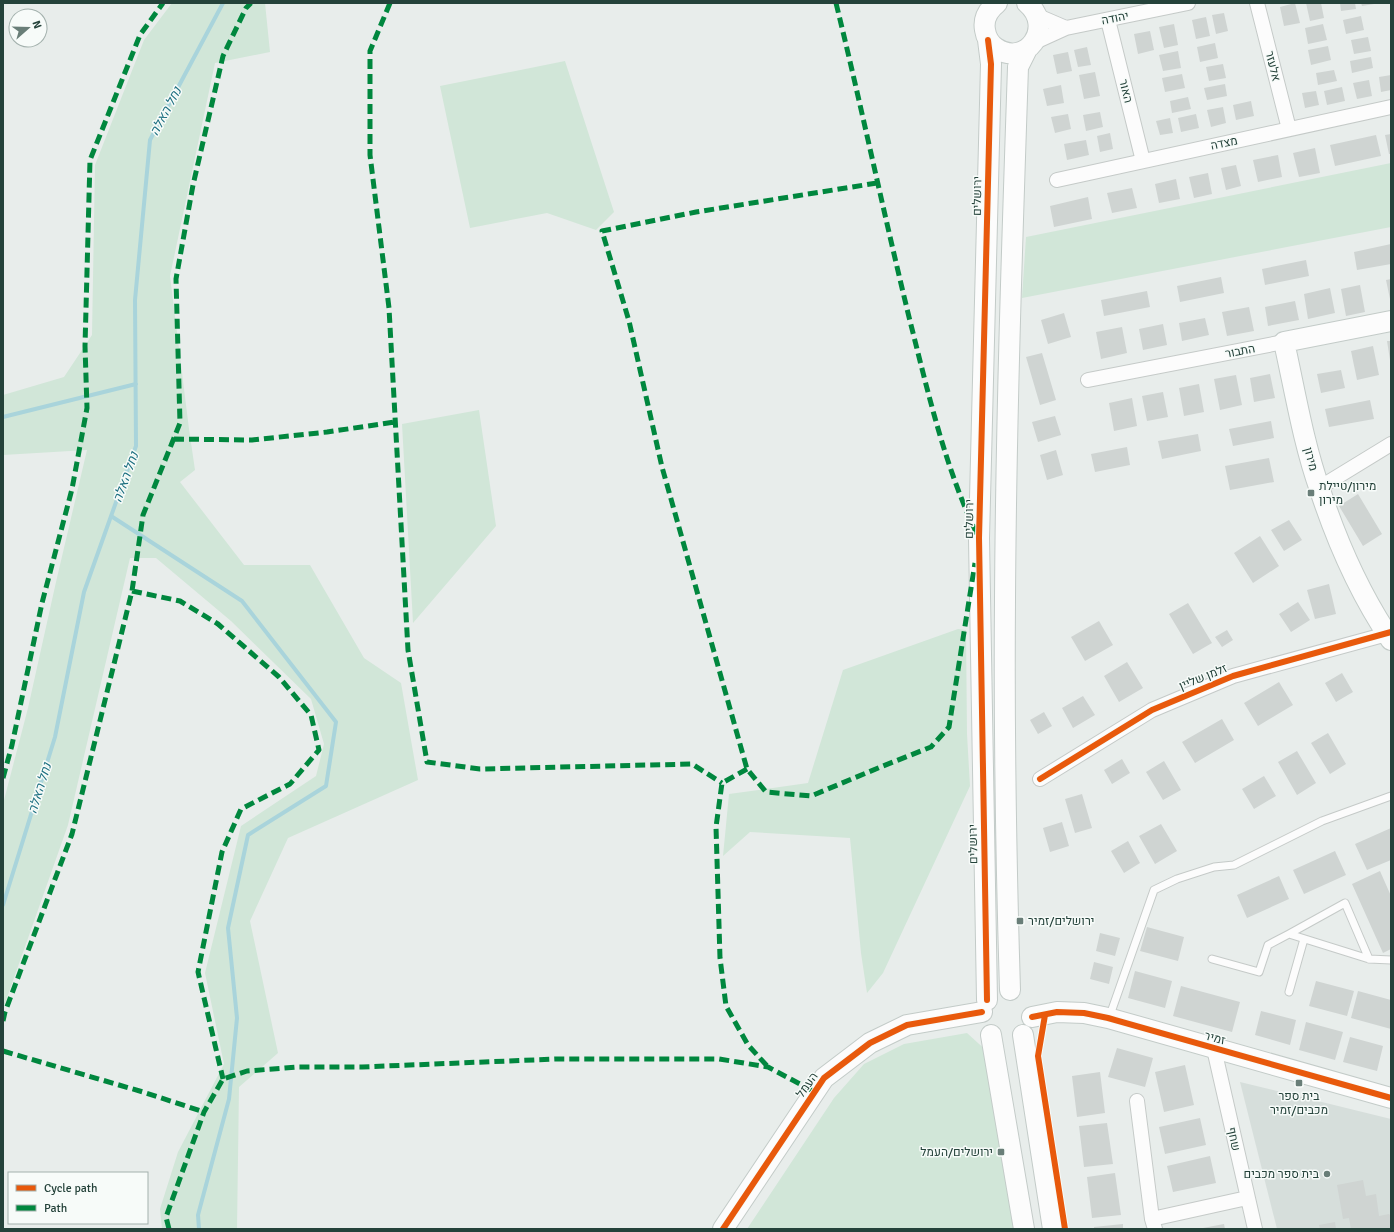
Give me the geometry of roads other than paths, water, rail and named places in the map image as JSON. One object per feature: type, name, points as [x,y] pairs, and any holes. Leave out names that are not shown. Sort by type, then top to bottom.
[{"type":"street","name":"יהודה","points":[[1030,46],[1066,28],[1188,3]]},
{"type":"street","name":"אלעזר","points":[[1257,3],[1289,129]]},
{"type":"street","name":"ירושלים","points":[[984,1006],[979,538],[991,64],[984,23],[987,14],[994,4]]},
{"type":"street","points":[[1032,10],[1066,28]]},
{"type":"street","points":[[1024,1001],[1001,990],[993,994],[984,1006],[982,1021],[991,1035],[1007,1041],[1016,1039],[1023,1035],[1031,1024],[1024,1001],[1007,895],[1005,601],[1011,268],[1018,67],[1038,35],[1039,25],[1032,10]]},
{"type":"street","name":"האור","points":[[1108,20],[1143,161]]},
{"type":"street","points":[[988,40],[994,47],[1001,51],[1010,53],[1018,53],[1030,46]]},
{"type":"street","name":"מצדה","points":[[1057,180],[1391,107]]},
{"type":"street","name":"התבור","points":[[1088,380],[1391,322]]},
{"type":"street","name":"מירון","points":[[1284,342],[1319,488],[1337,538],[1355,576],[1390,635]]},
{"type":"street","points":[[1319,488],[1391,444]]},
{"type":"street","name":"זלמן שליין","points":[[1040,779],[1152,710],[1233,676],[1390,635]]},
{"type":"street","name":"זמיר","points":[[1024,1001],[1056,1012],[1084,1013],[1108,1018],[1391,1098]]},
{"type":"street","name":"העמל","points":[[723,1229],[824,1078],[870,1043],[907,1025],[984,1006]]},
{"type":"street","points":[[991,1035],[1024,1229]]},
{"type":"street","points":[[1023,1035],[1053,1229]]},
{"type":"street","name":"שחף","points":[[1214,1049],[1255,1229]]},
{"type":"street","points":[[1137,1101],[1153,1224],[1247,1198]]},
{"type":"lane","points":[[1108,1018],[1154,890],[1214,867],[1234,865],[1322,821],[1391,796]]},
{"type":"lane","points":[[1212,959],[1259,972],[1268,945],[1345,903],[1369,959]]},
{"type":"lane","points":[[1289,934],[1369,959],[1391,960]]},
{"type":"lane","points":[[1289,992],[1304,939]]},
{"type":"waterway","name":"נחל האלה","points":[[3,905],[55,737],[84,592],[136,446],[135,300],[150,140],[223,3]]},
{"type":"waterway","points":[[3,417],[136,384]]},
{"type":"waterway","points":[[111,516],[242,601],[336,722],[326,786],[248,835],[228,928],[237,1018],[229,1099],[198,1215],[199,1229]]},
{"type":"place","name":"מירון/טיילת מירון","points":[[1311,493]]},
{"type":"place","name":"ירושלים/זמיר","points":[[1020,921]]},
{"type":"place","name":"בית ספר מכבים/זמיר","points":[[1299,1083]]},
{"type":"place","name":"ירושלים/העמל","points":[[1001,1152]]},
{"type":"place","name":"בית ספר מכבים","points":[[1327,1174]]}]
